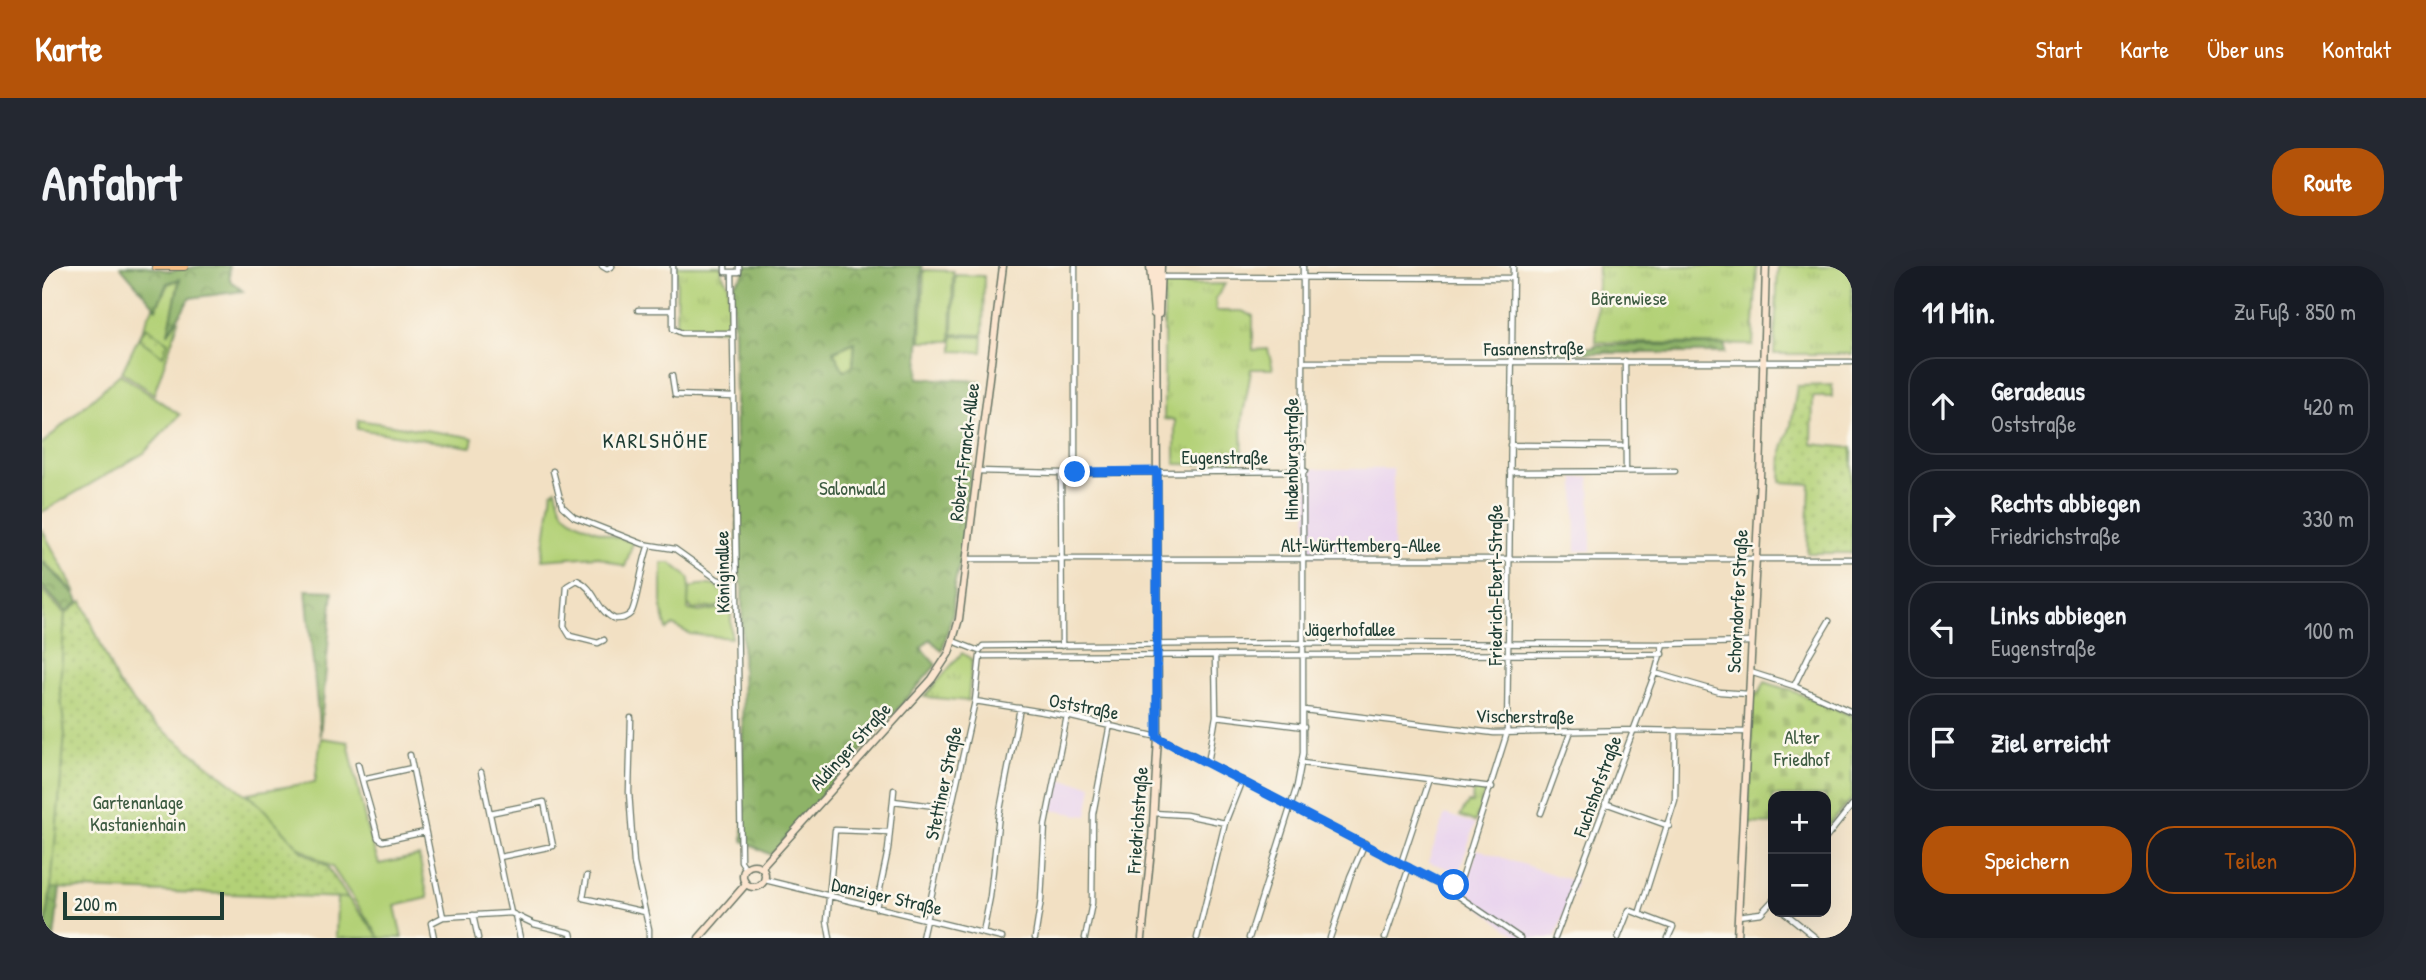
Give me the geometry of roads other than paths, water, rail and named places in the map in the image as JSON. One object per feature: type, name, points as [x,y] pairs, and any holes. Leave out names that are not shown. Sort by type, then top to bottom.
[{"type":"highway","points":[[156,266],[184,266]]},
{"type":"main road","name":"Robert-Franck-Allee","points":[[953,641],[1003,266]]},
{"type":"main road","name":"Friedrichstraße","points":[[1150,266],[1152,304],[1157,326]]},
{"type":"main road","name":"Friedrichstraße","points":[[1142,938],[1154,813],[1157,737],[1156,266]]},
{"type":"main road","name":"Friedrichstraße","points":[[1157,326],[1161,305],[1161,266]]},
{"type":"main road","name":"Schorndorfer Straße","points":[[1735,938],[1738,930],[1766,266]]},
{"type":"main road","name":"Aldinger Straße","points":[[762,867],[932,679],[942,666],[953,641]]},
{"type":"main road","points":[[754,864],[762,867],[765,880],[761,885],[755,887],[746,884],[743,878],[746,869],[754,864]]},
{"type":"main road","points":[[703,936],[746,884]]},
{"type":"street","points":[[602,266],[612,266]]},
{"type":"street","points":[[673,266],[673,329],[682,333],[733,333]]},
{"type":"street","points":[[725,266],[725,272],[739,272],[738,266]]},
{"type":"street","points":[[1075,266],[1075,472]]},
{"type":"street","name":"Hindenburgstraße","points":[[1249,938],[1302,763],[1305,559],[1303,266]]},
{"type":"street","name":"Friedrich-Ebert-Straße","points":[[1446,887],[1454,885],[1462,876],[1507,733],[1513,266]]},
{"type":"street","name":"Königinallee","points":[[732,272],[741,862],[746,869]]},
{"type":"street","points":[[1161,277],[1513,278]]},
{"type":"street","points":[[638,310],[673,310]]},
{"type":"street","points":[[1625,361],[1626,471]]},
{"type":"street","name":"Fasanenstraße","points":[[1304,362],[1852,362]]},
{"type":"street","points":[[672,376],[674,395],[734,397]]},
{"type":"street","points":[[1510,445],[1626,446]]},
{"type":"street","points":[[553,471],[562,506],[570,514],[649,545],[680,551],[717,579],[736,586]]},
{"type":"street","name":"Eugenstraße","points":[[977,471],[1305,471]]},
{"type":"street","points":[[1510,472],[1675,471]]},
{"type":"street","points":[[1061,473],[1062,646]]},
{"type":"street","points":[[604,640],[598,643],[570,636],[564,626],[567,586],[577,580],[585,583],[604,613],[615,619],[625,617],[633,610],[643,559],[649,545]]},
{"type":"street","name":"Alt-Württemberg-Allee","points":[[966,559],[1852,559]]},
{"type":"street","points":[[1794,686],[1829,621]]},
{"type":"street","name":"Jägerhofallee","points":[[953,641],[980,654],[1662,654]]},
{"type":"street","name":"Jägerhofallee","points":[[980,654],[983,646],[1751,642]]},
{"type":"street","name":"Fuchshofstraße","points":[[1555,938],[1662,654],[1663,644]]},
{"type":"street","name":"Stettiner Straße","points":[[922,938],[975,701],[980,654]]},
{"type":"street","points":[[1208,763],[1216,716],[1215,655]]},
{"type":"street","points":[[1749,672],[1794,686],[1852,711]]},
{"type":"street","points":[[1655,673],[1720,692],[1748,694]]},
{"type":"street","name":"Oststraße","points":[[975,701],[1110,724],[1157,737],[1446,887],[1520,938]]},
{"type":"street","points":[[983,933],[999,815],[1020,708]]},
{"type":"street","name":"Vischerstraße","points":[[1304,710],[1507,733],[1633,730],[1746,732]]},
{"type":"street","points":[[1035,938],[1041,900],[1045,825],[1067,716]]},
{"type":"street","points":[[1216,716],[1304,727]]},
{"type":"street","points":[[631,718],[629,792],[634,863],[649,938]]},
{"type":"street","points":[[1085,938],[1092,903],[1093,814],[1110,724]]},
{"type":"street","points":[[1639,914],[1669,826],[1675,800],[1676,730]]},
{"type":"street","points":[[1541,813],[1570,731]]},
{"type":"street","points":[[410,755],[443,917]]},
{"type":"street","points":[[1302,763],[1492,787]]},
{"type":"street","points":[[358,764],[365,793],[370,800],[378,838],[383,841],[425,832]]},
{"type":"street","points":[[362,779],[412,768]]},
{"type":"street","points":[[481,772],[520,938]]},
{"type":"street","points":[[1197,938],[1225,823],[1242,779]]},
{"type":"street","points":[[1401,863],[1429,779]]},
{"type":"street","points":[[876,908],[888,850],[894,790]]},
{"type":"street","points":[[893,801],[952,808]]},
{"type":"street","points":[[490,813],[544,802],[553,846],[500,857]]},
{"type":"street","points":[[1605,803],[1669,826]]},
{"type":"street","points":[[1831,832],[1852,805]]},
{"type":"street","points":[[1154,813],[1186,815],[1225,823]]},
{"type":"street","points":[[830,938],[827,920],[835,830],[889,832]]},
{"type":"street","points":[[1330,938],[1350,877],[1365,844]]},
{"type":"street","points":[[1385,938],[1409,867]]},
{"type":"street","points":[[587,876],[583,898],[645,912]]},
{"type":"street","name":"Danziger Straße","points":[[765,880],[1002,938]]},
{"type":"street","points":[[1738,916],[1761,913],[1768,907]]},
{"type":"street","points":[[1618,938],[1629,910],[1673,927],[1668,938]]},
{"type":"street","points":[[434,938],[431,923],[443,917],[513,914],[534,924],[570,933],[572,938]]},
{"type":"street","points":[[473,915],[478,938]]},
{"type":"street","points":[[1790,917],[1816,938]]},
{"type":"district","name":"KARLSHÖHE","points":[[656,441]]},
{"type":"park label","name":"Bärenwiese","points":[[1629,298]]},
{"type":"park label","name":"Salonwald","points":[[852,488]]},
{"type":"park label","name":"Alter Friedhof","points":[[1802,748]]},
{"type":"park label","name":"Gartenanlage Kastanienhain","points":[[138,813]]}]
